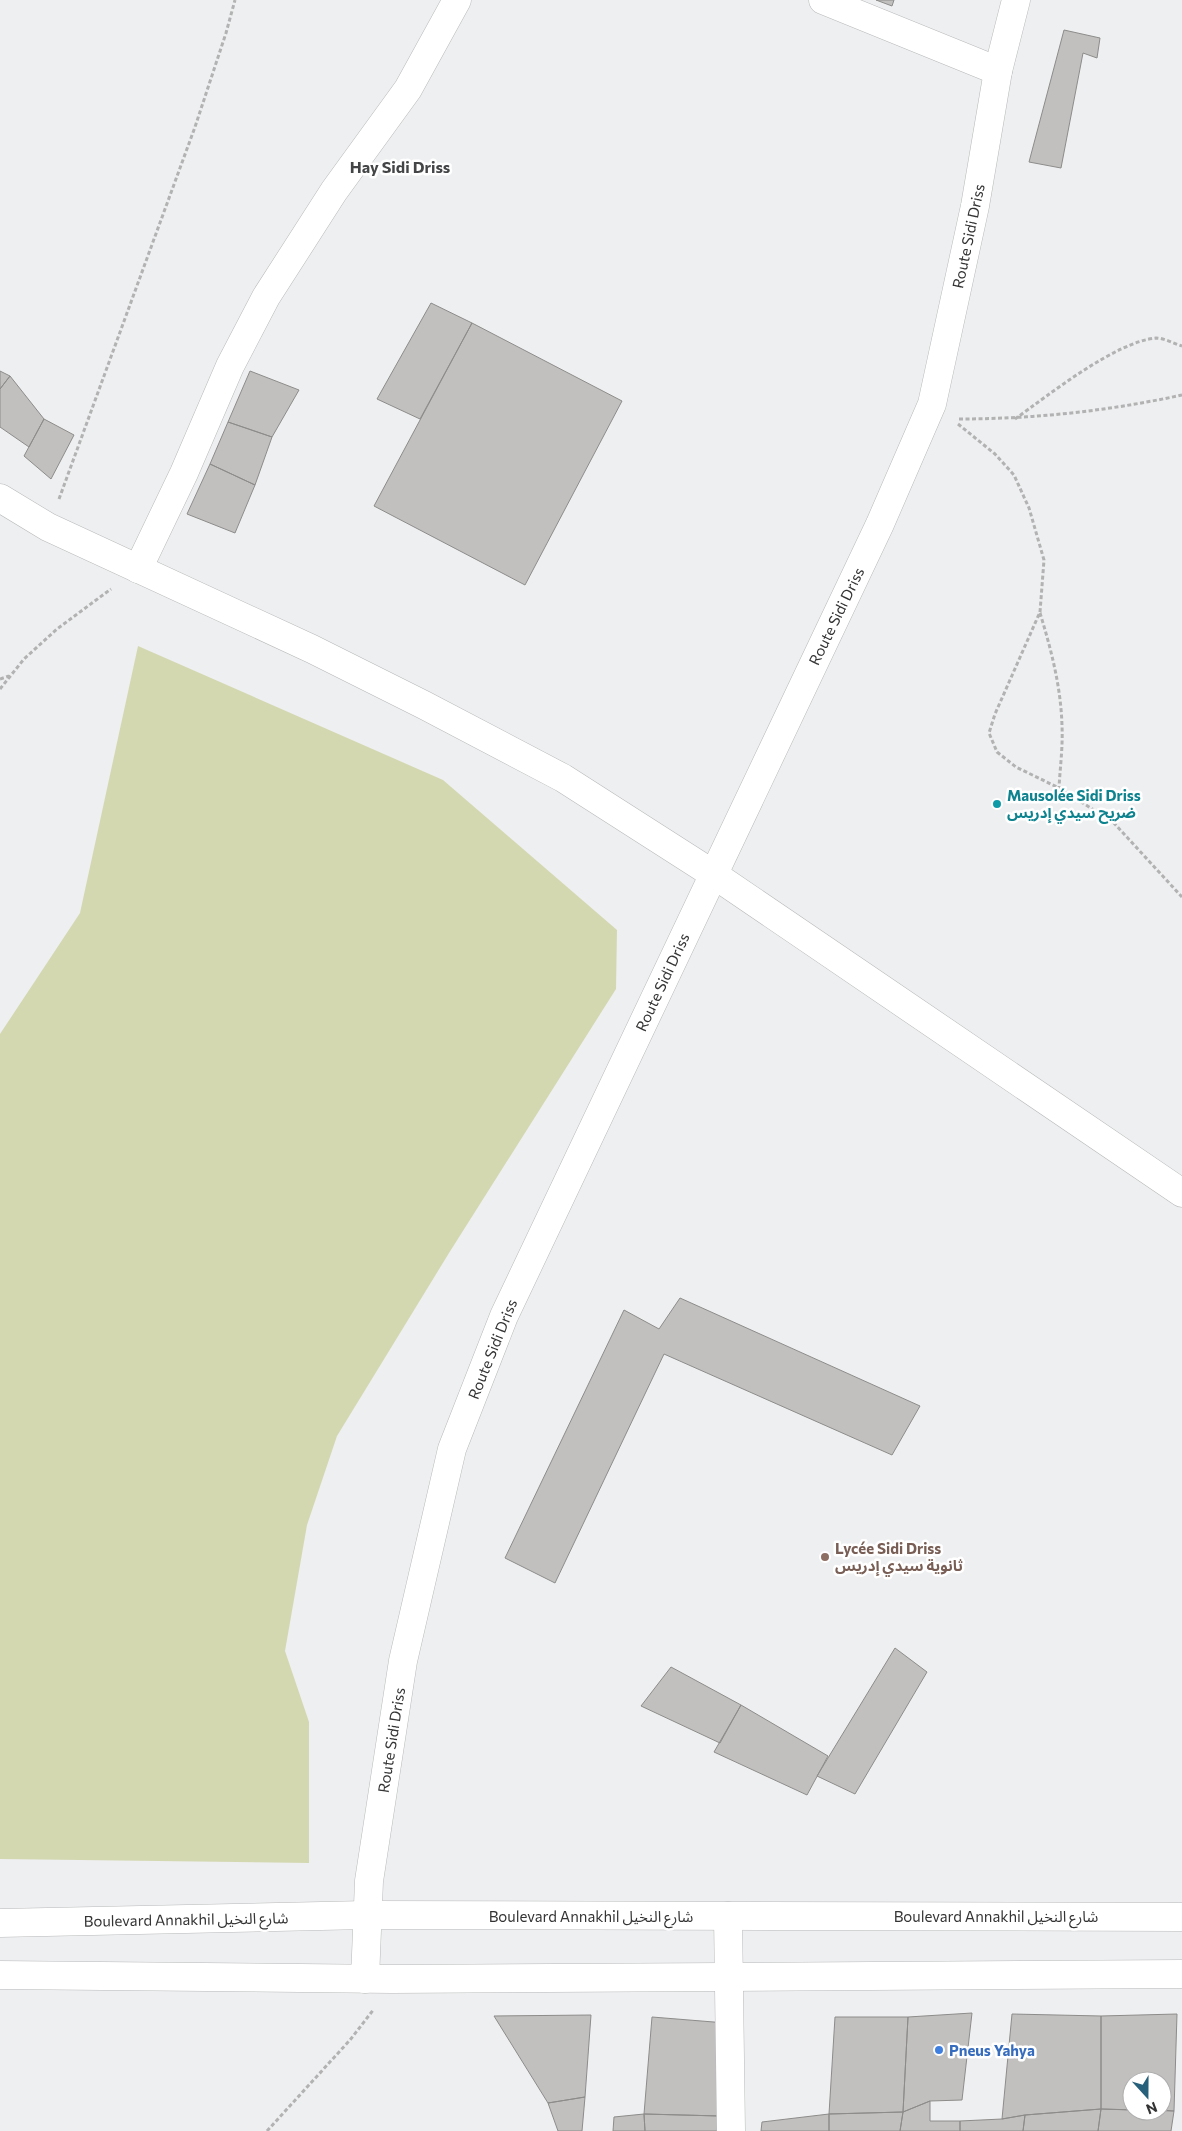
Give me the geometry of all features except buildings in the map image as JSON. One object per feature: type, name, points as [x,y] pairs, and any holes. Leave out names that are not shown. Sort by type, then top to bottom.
[{"type":"street","points":[[138,569],[184,473],[230,366],[266,297],[334,191],[408,90],[457,0]]},
{"type":"street","points":[[823,0],[998,71]]},
{"type":"street","name":"Route Sidi Driss","points":[[365,1979],[366,1916],[370,1871],[403,1661],[452,1449],[504,1316],[880,524],[932,404],[975,206],[998,71],[1016,0]]},
{"type":"street","points":[[0,498],[48,527],[329,658],[424,705],[563,778],[713,874],[1182,1193]]},
{"type":"street","name":"Boulevard Annakhil شارع النخيل","points":[[0,1923],[366,1916],[1182,1916]]},
{"type":"street","points":[[728,1916],[731,2131]]},
{"type":"street","points":[[0,1975],[392,1979],[1182,1974]]},
{"type":"path","points":[[48,527],[195,128],[235,0]]},
{"type":"path","points":[[1015,419],[1074,378],[1125,346],[1158,338],[1182,346]]},
{"type":"path","points":[[1182,395],[1128,406],[1015,419],[951,419],[995,454],[1014,475],[1029,508],[1044,560],[1040,612],[995,714],[989,733],[996,752],[1016,767],[1060,788],[1113,822],[1182,897]]},
{"type":"path","points":[[0,690],[24,659],[57,629],[138,569]]},
{"type":"path","points":[[1040,612],[1053,655],[1058,685],[1062,726],[1060,788]]},
{"type":"path","points":[[0,679],[10,676]]},
{"type":"path","points":[[267,2131],[350,2040],[376,2007],[392,1979]]},
{"type":"green space","points":[[138,646],[443,780],[617,930],[616,989],[449,1253],[337,1436],[307,1525],[285,1651],[309,1722],[309,1863],[0,1859],[0,1034],[80,913]]},
{"type":"place","name":"Mausolée Sidi Driss ضريح سيدي إدريس","points":[[997,804]]},
{"type":"place","name":"Lycée Sidi Driss ثانوية سيدي إدريس","points":[[825,1557]]},
{"type":"place","name":"Pneus Yahya","points":[[939,2050]]},
{"type":"district","name":"Hay Sidi Driss","points":[[400,166]]}]
